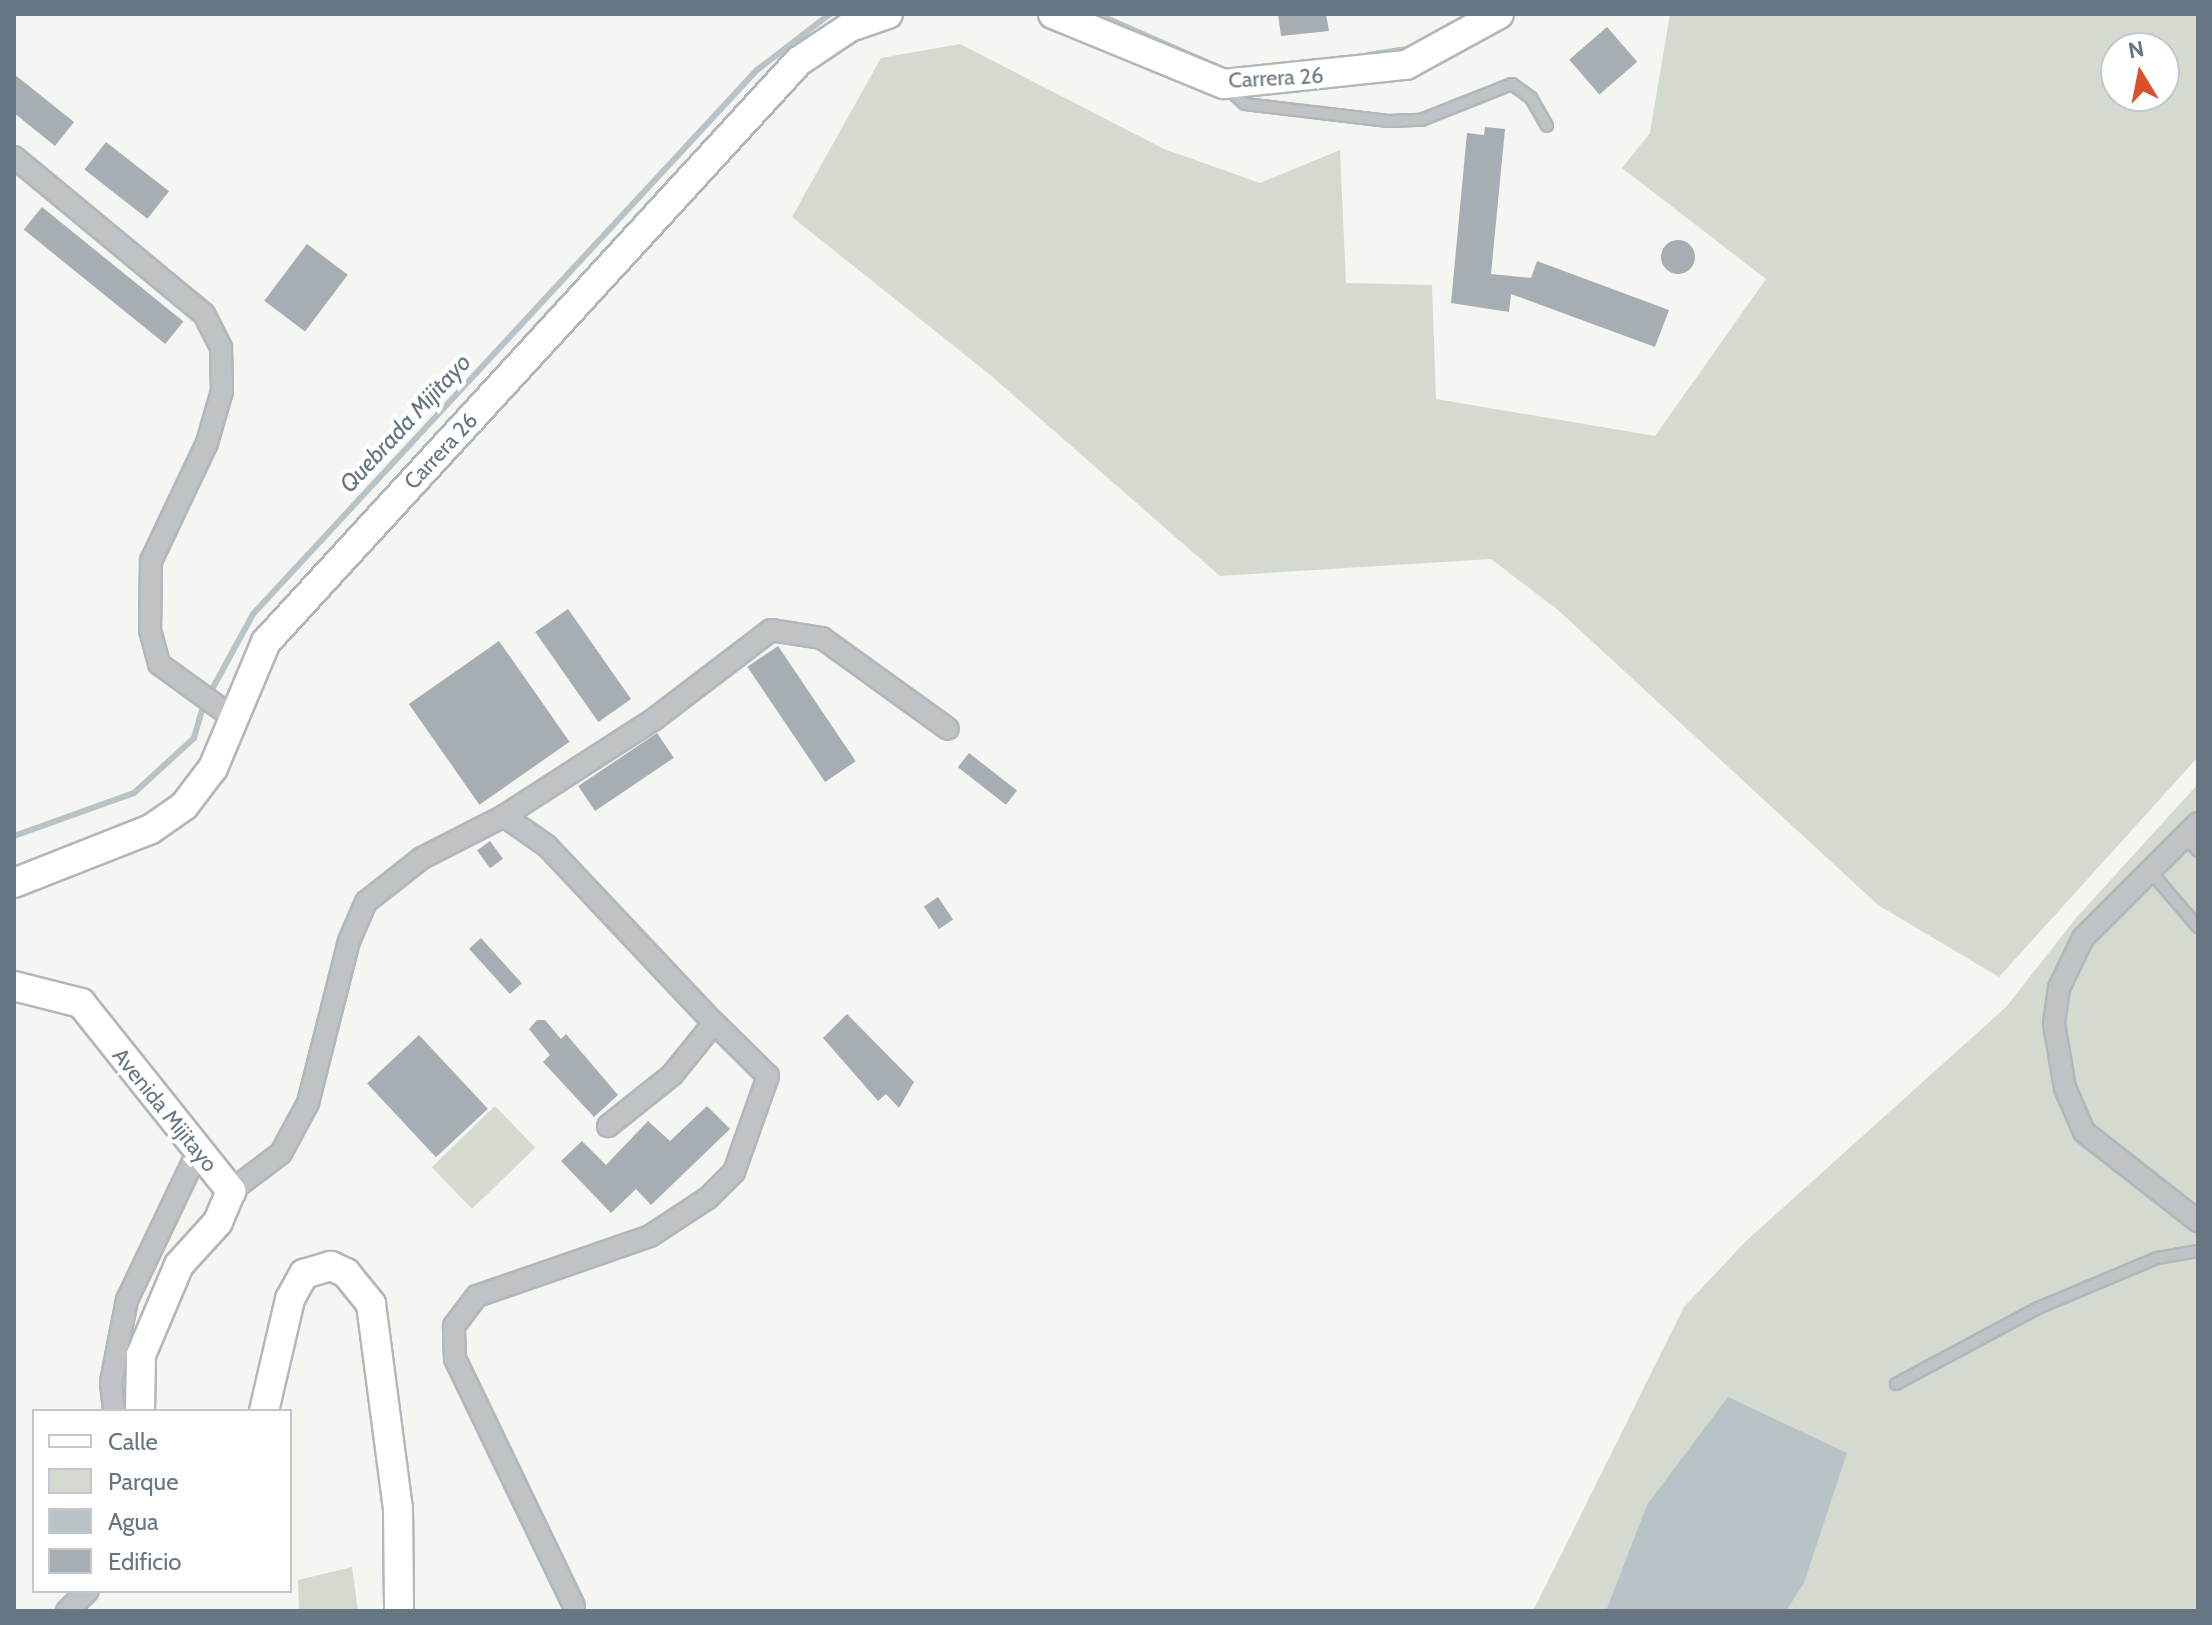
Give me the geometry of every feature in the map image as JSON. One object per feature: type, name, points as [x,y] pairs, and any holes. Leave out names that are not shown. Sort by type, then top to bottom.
[{"type":"street","name":"Carrera 26","points":[[14,883],[151,829],[184,806],[213,768],[231,716],[266,642],[799,61],[850,27],[888,14]]},
{"type":"street","name":"Carrera 26","points":[[1053,14],[1224,84],[1406,65],[1499,14]]},
{"type":"street","points":[[14,157],[204,314],[221,348],[222,391],[207,443],[151,561],[152,647],[159,664],[190,690],[231,716]]},
{"type":"street","points":[[231,1191],[281,1153],[308,1103],[349,941],[366,902],[422,858],[504,816],[653,720],[771,630],[822,638],[948,729]]},
{"type":"street","points":[[504,816],[547,846],[768,1076],[734,1172],[708,1198],[650,1236],[477,1296],[454,1326],[455,1359],[574,1606]]},
{"type":"street","points":[[2194,836],[2150,871],[2073,954],[2057,997],[2055,1043],[2084,1132],[2198,1221]]},
{"type":"street","name":"Avenida Mijitayo","points":[[14,986],[81,1003],[197,1153],[231,1191],[218,1222],[179,1265],[141,1355],[140,1409]]},
{"type":"street","points":[[608,1126],[672,1075],[714,1023]]},
{"type":"street","points":[[114,1409],[111,1382],[127,1300],[197,1153]]},
{"type":"street","points":[[264,1409],[290,1299],[304,1274],[331,1266],[346,1273],[371,1304],[398,1508],[399,1611]]},
{"type":"street","points":[[67,1611],[86,1593]]},
{"type":"lane","points":[[1224,84],[1245,104],[1388,121],[1421,120],[1512,84],[1531,98],[1547,126]]},
{"type":"lane","points":[[2150,871],[2198,927]]},
{"type":"lane","points":[[1896,1384],[2038,1308],[2157,1258],[2198,1251]]},
{"type":"green space","points":[[1670,14],[2198,14],[2198,757],[1999,977],[1878,905],[1558,610],[1491,559],[1220,576],[989,374],[792,217],[881,58],[960,44],[1164,149],[1260,183],[1340,150],[1346,283],[1432,285],[1436,399],[1655,436],[1766,279],[1622,168],[1650,133]]},
{"type":"green space","points":[[2198,784],[2198,1611],[1533,1611],[1684,1307],[1746,1241],[2006,1007],[2076,918]]},
{"type":"green space","points":[[495,1106],[535,1148],[472,1209],[432,1167]]},
{"type":"green space","points":[[352,1567],[358,1611],[299,1611],[298,1580]]},
{"type":"water","points":[[1728,1397],[1847,1453],[1804,1583],[1786,1611],[1606,1611],[1647,1505]]},
{"type":"building","points":[[1278,14],[1326,14],[1329,31],[1281,36]]},
{"type":"building","points":[[1607,27],[1637,62],[1599,95],[1569,60]]},
{"type":"building","points":[[14,74],[74,122],[55,146],[14,113]]},
{"type":"building","points":[[1485,127],[1505,129],[1491,274],[1531,278],[1537,261],[1669,310],[1655,347],[1511,294],[1509,312],[1451,303],[1467,133],[1484,135]]},
{"type":"building","points":[[106,142],[169,191],[147,219],[84,170]]},
{"type":"building","points":[[42,207],[183,322],[165,344],[24,230]]},
{"type":"building","points":[[1678,240],[1690,245],[1695,257],[1690,269],[1678,274],[1666,269],[1661,257],[1666,245]]},
{"type":"building","points":[[307,244],[348,275],[305,331],[264,301]]},
{"type":"building","points":[[568,609],[631,699],[598,722],[535,632]]},
{"type":"building","points":[[499,641],[570,742],[479,805],[409,704]]},
{"type":"building","points":[[778,646],[856,761],[825,782],[747,667]]},
{"type":"building","points":[[657,733],[674,758],[595,811],[578,786]]},
{"type":"building","points":[[969,753],[1017,791],[1006,805],[958,767]]},
{"type":"building","points":[[490,841],[503,859],[490,868],[477,850]]},
{"type":"building","points":[[938,897],[953,919],[939,929],[924,907]]},
{"type":"building","points":[[481,938],[522,983],[510,994],[469,949]]},
{"type":"building","points":[[847,1014],[914,1082],[899,1108],[886,1094],[878,1101],[823,1038]]},
{"type":"building","points":[[537,1020],[545,1020],[561,1039],[566,1034],[618,1095],[594,1117],[543,1062],[550,1055],[529,1029]]},
{"type":"building","points":[[419,1035],[488,1109],[436,1157],[367,1083]]},
{"type":"building","points":[[707,1106],[730,1129],[651,1205],[636,1189],[611,1213],[561,1161],[582,1141],[606,1165],[648,1121],[670,1141]]},
{"type":"waterway","name":"Quebrada Mijitayo","points":[[14,836],[134,793],[194,738],[204,704],[253,614],[757,70],[830,14]]},
{"type":"waterway","name":"Quebrada Mijitayo","points":[[1097,14],[1218,67]]},
{"type":"waterway","name":"Quebrada Mijitayo","points":[[1368,55],[1412,48]]}]
